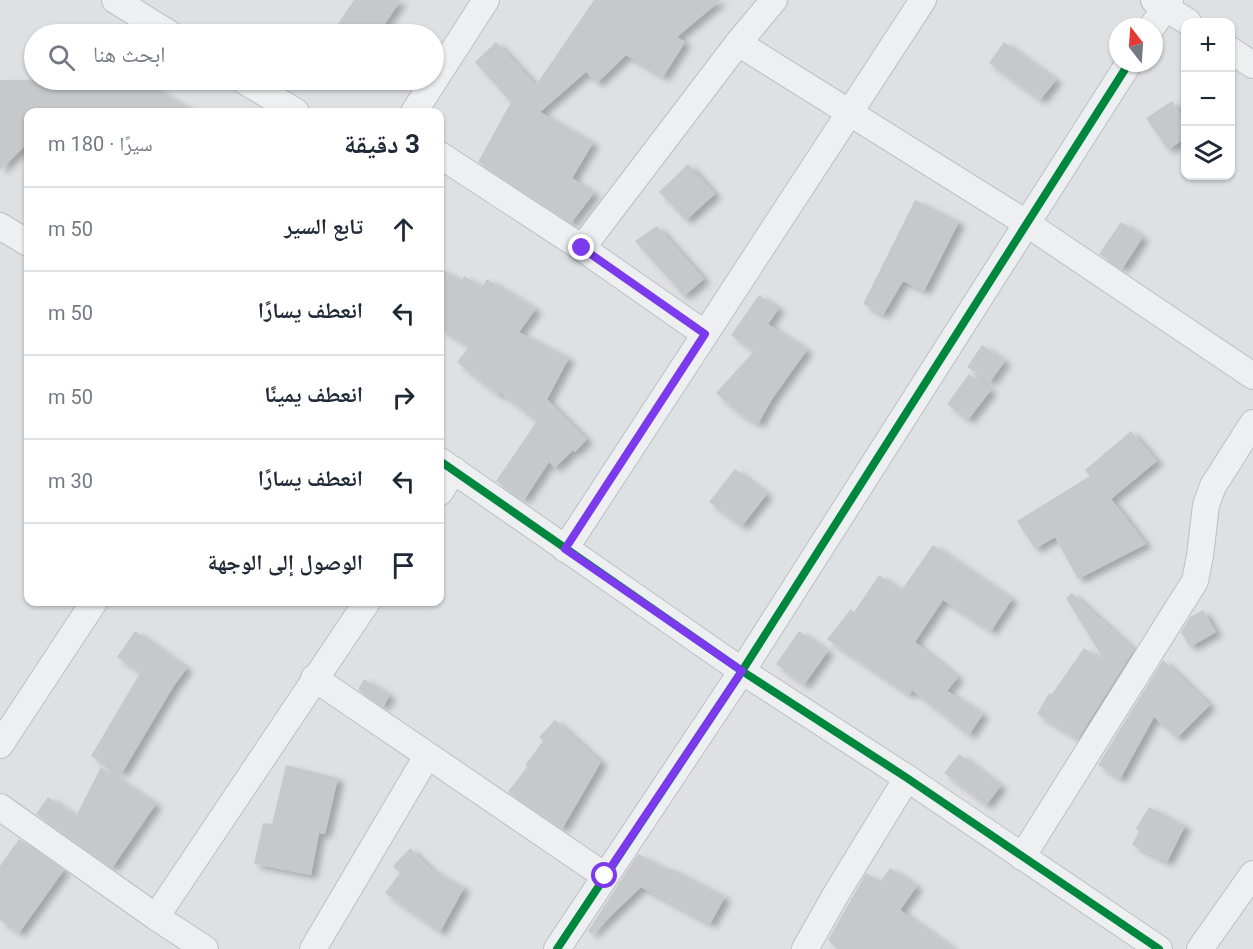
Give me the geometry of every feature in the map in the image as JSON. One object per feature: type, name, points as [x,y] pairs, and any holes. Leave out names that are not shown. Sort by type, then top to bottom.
[{"type":"street","points":[[114,0],[154,24]]},
{"type":"street","points":[[444,65],[486,0]]},
{"type":"street","points":[[582,248],[738,43],[774,0]]},
{"type":"street","points":[[565,549],[923,0]]},
{"type":"street","points":[[1160,9],[1181,19]]},
{"type":"street","points":[[738,43],[1026,222],[1253,376]]},
{"type":"street","points":[[1235,53],[1253,65]]},
{"type":"street","points":[[557,949],[742,671],[1123,72]]},
{"type":"street","points":[[260,90],[289,108]]},
{"type":"street","points":[[417,108],[428,90]]},
{"type":"street","points":[[444,158],[582,248],[705,334]]},
{"type":"street","points":[[0,226],[24,241]]},
{"type":"street","points":[[1022,857],[1194,581],[1200,556],[1206,505],[1213,486],[1253,423]]},
{"type":"street","points":[[447,465],[742,671],[907,778],[1159,949]]},
{"type":"street","points":[[0,745],[91,606]]},
{"type":"street","points":[[156,917],[364,606]]},
{"type":"street","points":[[314,678],[605,876]]},
{"type":"street","points":[[313,949],[427,756]]},
{"type":"street","points":[[805,949],[907,778]]},
{"type":"street","points":[[0,807],[205,949]]},
{"type":"street","points":[[1200,949],[1253,874]]},
{"type":"building","points":[[354,0],[401,0],[385,24],[338,24]]},
{"type":"building","points":[[594,0],[721,0],[677,37],[685,42],[663,77],[626,55],[597,83],[586,72],[540,112],[593,143],[572,178],[594,193],[571,223],[478,162],[511,102],[475,62],[496,42],[536,85]]},
{"type":"building","points":[[1004,42],[1056,80],[1040,100],[989,63]]},
{"type":"building","points":[[0,80],[24,80],[24,90],[157,90],[188,108],[24,108],[24,147],[0,170]]},
{"type":"building","points":[[1172,101],[1181,115],[1181,141],[1168,150],[1146,118]]},
{"type":"building","points":[[688,164],[715,194],[686,220],[659,192]]},
{"type":"building","points":[[915,200],[959,222],[924,291],[903,281],[883,315],[863,304]]},
{"type":"building","points":[[1121,222],[1143,237],[1122,269],[1099,254]]},
{"type":"building","points":[[657,226],[704,279],[684,296],[635,241]]},
{"type":"building","points":[[444,271],[461,282],[464,276],[482,287],[487,279],[536,309],[519,332],[569,358],[547,399],[587,439],[555,468],[549,462],[524,500],[496,481],[537,421],[500,392],[498,395],[457,362],[469,347],[444,331]]},
{"type":"building","points":[[759,295],[779,308],[768,324],[807,350],[772,399],[758,424],[739,413],[716,393],[754,351],[731,335]]},
{"type":"building","points":[[982,345],[1005,361],[990,382],[967,367]]},
{"type":"building","points":[[969,374],[991,390],[968,420],[947,404]]},
{"type":"building","points":[[1131,431],[1157,461],[1111,499],[1146,544],[1078,579],[1055,537],[1035,549],[1017,521],[1090,476],[1085,470]]},
{"type":"building","points":[[735,469],[767,494],[742,526],[709,502]]},
{"type":"building","points":[[933,545],[1012,599],[991,631],[943,600],[915,642],[958,677],[947,691],[983,714],[969,735],[912,690],[909,695],[827,639],[851,609],[854,612],[879,575],[901,591]]},
{"type":"building","points":[[1072,593],[1134,650],[1078,739],[1037,714],[1049,693],[1052,694],[1084,648],[1106,663],[1066,598]]},
{"type":"building","points":[[1203,610],[1216,632],[1190,647],[1181,632],[1190,617]]},
{"type":"building","points":[[135,631],[187,668],[173,687],[122,773],[91,756],[140,673],[117,657]]},
{"type":"building","points":[[799,631],[828,651],[804,685],[776,664]]},
{"type":"building","points":[[1163,660],[1210,705],[1177,738],[1154,717],[1120,779],[1098,765]]},
{"type":"building","points":[[364,679],[390,695],[383,707],[358,690]]},
{"type":"building","points":[[555,720],[601,762],[562,829],[508,792],[543,741],[539,737]]},
{"type":"building","points":[[959,754],[1001,786],[986,805],[944,773]]},
{"type":"building","points":[[286,765],[338,778],[325,834],[319,833],[311,875],[254,864],[263,823],[272,824]]},
{"type":"building","points":[[101,767],[156,804],[112,868],[36,814],[48,797],[76,816]]},
{"type":"building","points":[[1149,807],[1185,826],[1167,862],[1132,845],[1139,831],[1136,828]]},
{"type":"building","points":[[19,839],[64,870],[19,933],[0,920],[0,866]]},
{"type":"building","points":[[410,848],[432,870],[464,888],[440,932],[385,893],[400,873],[393,866]]},
{"type":"building","points":[[638,854],[725,897],[710,924],[641,887],[592,934],[588,931]]},
{"type":"building","points":[[890,868],[917,886],[900,910],[954,949],[838,949],[828,940],[866,873],[880,882]]},
{"type":"cycle path","points":[[557,949],[742,671],[1123,72]]},
{"type":"cycle path","points":[[444,464],[742,671],[907,778],[1159,949]]},
{"type":"route","points":[[582,248],[705,334],[565,549],[742,671],[605,876]]}]
